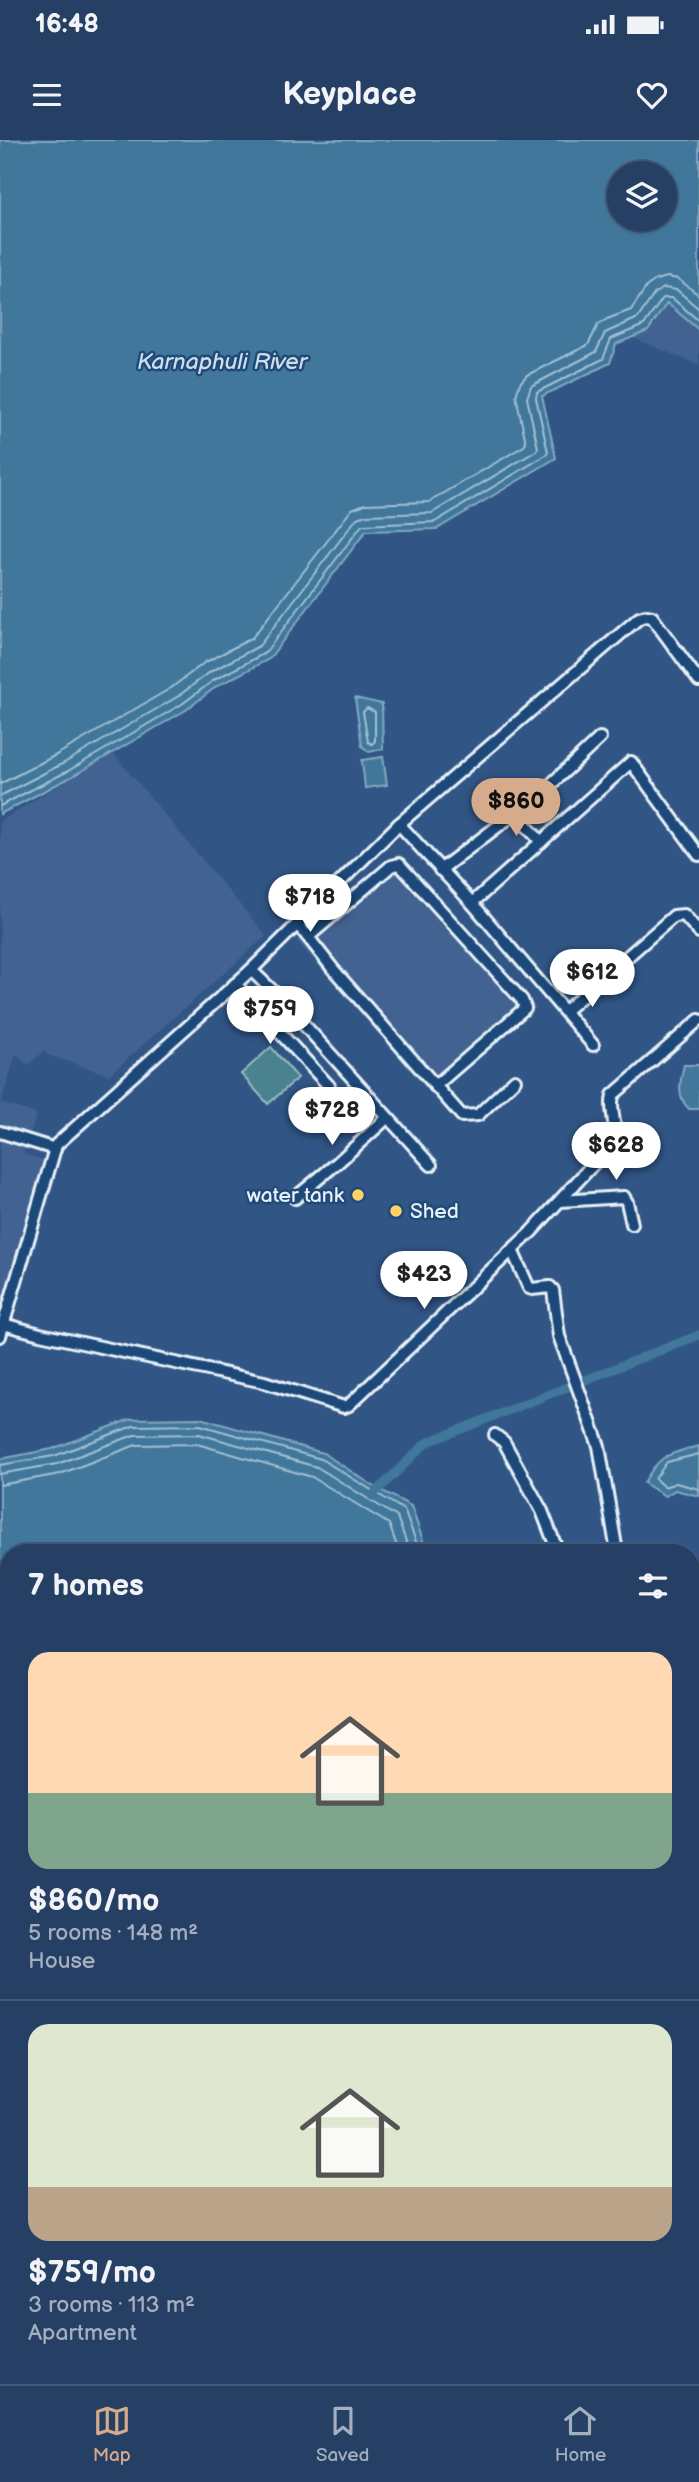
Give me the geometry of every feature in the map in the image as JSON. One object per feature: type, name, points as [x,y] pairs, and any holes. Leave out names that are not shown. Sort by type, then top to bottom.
[{"type":"street","points":[[0,1336],[55,1149],[149,1059],[251,970],[399,824],[639,618],[652,617],[699,681]]},
{"type":"street","points":[[440,870],[543,792],[600,738]]},
{"type":"street","points":[[472,903],[631,762],[699,855]]},
{"type":"street","points":[[515,813],[541,842]]},
{"type":"street","points":[[399,824],[472,903],[593,1045]]},
{"type":"street","points":[[308,937],[391,866],[399,864],[522,1000],[524,1009],[435,1086]]},
{"type":"street","points":[[565,1012],[674,916],[684,915],[699,932]]},
{"type":"street","points":[[297,924],[462,1116],[478,1115],[515,1080]]},
{"type":"street","points":[[251,970],[278,996],[432,1165]]},
{"type":"street","points":[[235,984],[329,1086]]},
{"type":"street","points":[[4,1324],[264,1382],[344,1407],[512,1250],[560,1200],[612,1141],[616,1133],[611,1101],[613,1095],[699,1020]]},
{"type":"street","points":[[295,1198],[387,1118]]},
{"type":"street","points":[[0,1132],[55,1149]]},
{"type":"street","points":[[560,1200],[624,1197],[628,1202],[632,1224]]},
{"type":"street","points":[[512,1250],[530,1289],[550,1287],[553,1290],[559,1336],[599,1446],[616,1544]]},
{"type":"street","points":[[495,1435],[504,1442],[542,1511],[555,1544]]},
{"type":"shaded area","points":[[699,201],[699,365],[575,314],[654,231],[677,231],[677,213]]},
{"type":"shaded area","points":[[113,753],[266,936],[109,1075],[48,1055],[44,1051],[28,1065],[16,1054],[1,1103],[37,1114],[23,1154],[47,1161],[0,1309],[0,821]]},
{"type":"shaded area","points":[[398,853],[536,1008],[434,1097],[297,941]]},
{"type":"green space","points":[[271,1047],[298,1078],[268,1104],[241,1074]]},
{"type":"water","name":"Karnaphuli River","points":[[0,140],[699,140],[699,330],[667,303],[648,331],[616,344],[610,363],[542,396],[556,458],[437,529],[366,531],[269,659],[217,686],[186,710],[71,777],[0,814]]},
{"type":"water","points":[[355,698],[382,704],[383,749],[369,752],[362,746]]},
{"type":"water","points":[[383,757],[387,785],[365,788],[362,760]]},
{"type":"water","points":[[684,1065],[699,1065],[699,1109],[689,1109],[682,1099],[680,1083]]},
{"type":"water","points":[[200,1418],[323,1453],[375,1487],[411,1506],[424,1544],[0,1544],[0,1459],[52,1449],[131,1419]]},
{"type":"water","points":[[699,1446],[699,1496],[675,1490],[665,1496],[644,1483],[660,1461],[680,1451]]},
{"type":"waterway","points":[[372,1496],[426,1443],[699,1335]]},
{"type":"place","name":"water tank","points":[[358,1195]]},
{"type":"place","name":"Shed","points":[[396,1211]]}]
